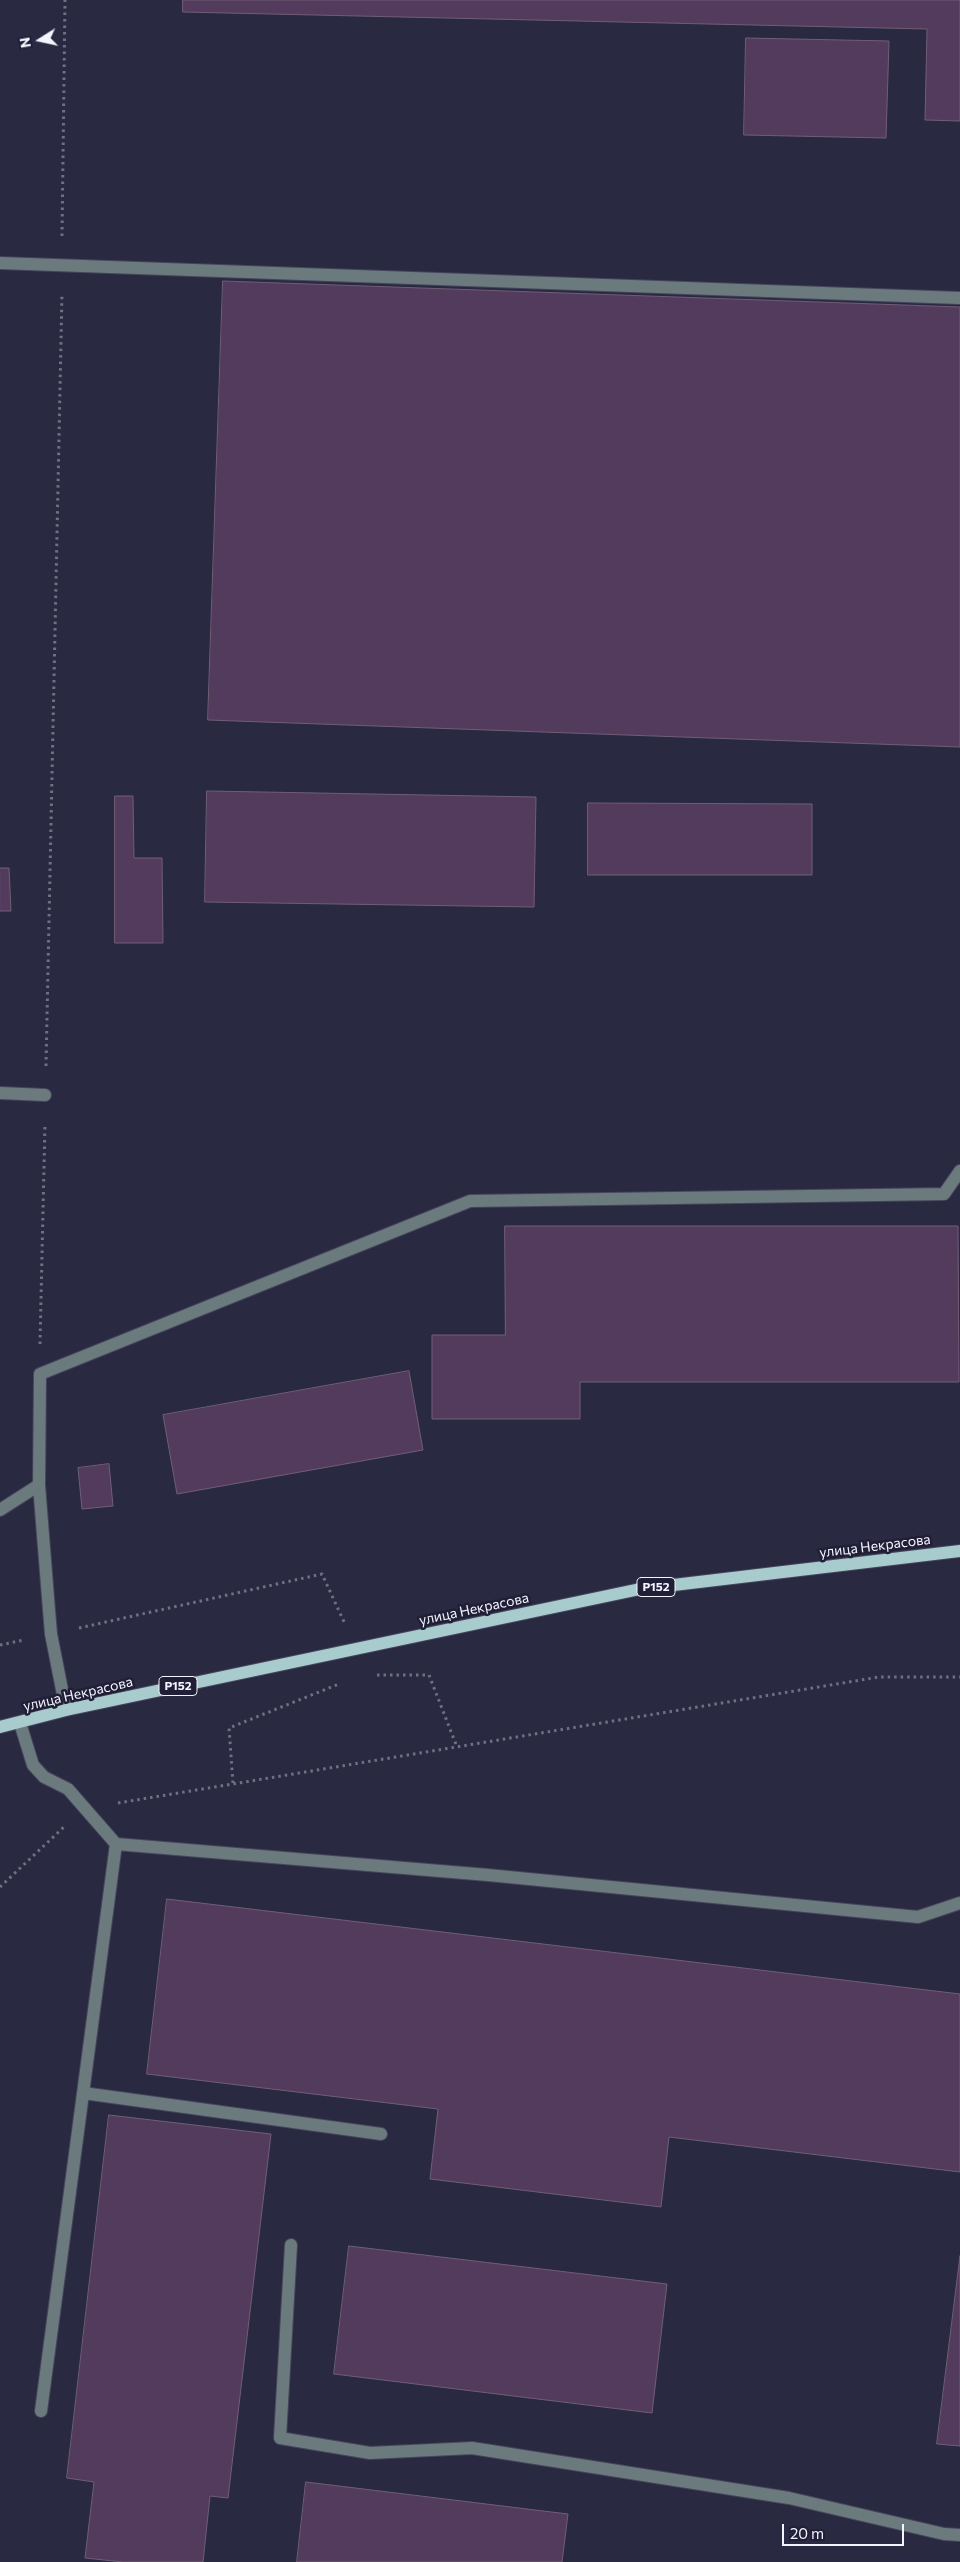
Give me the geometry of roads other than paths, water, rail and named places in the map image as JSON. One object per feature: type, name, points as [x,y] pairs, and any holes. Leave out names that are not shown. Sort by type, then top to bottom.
[{"type":"main road","name":"улица Некрасова","points":[[0,1728],[66,1710],[640,1589],[960,1551]]},
{"type":"lane","points":[[0,263],[960,298]]},
{"type":"lane","points":[[0,1093],[45,1095]]},
{"type":"lane","points":[[66,1710],[51,1634],[39,1485],[40,1374],[470,1201],[944,1194],[960,1171]]},
{"type":"lane","points":[[0,1510],[39,1485]]},
{"type":"lane","points":[[20,1723],[33,1765],[44,1777],[68,1789],[116,1844],[488,1875],[918,1917],[960,1904]]},
{"type":"lane","points":[[41,2411],[116,1844]]},
{"type":"lane","points":[[83,2094],[382,2134]]},
{"type":"lane","points":[[291,2245],[280,2438],[370,2452],[472,2448],[789,2498],[944,2534],[960,2535]]}]
